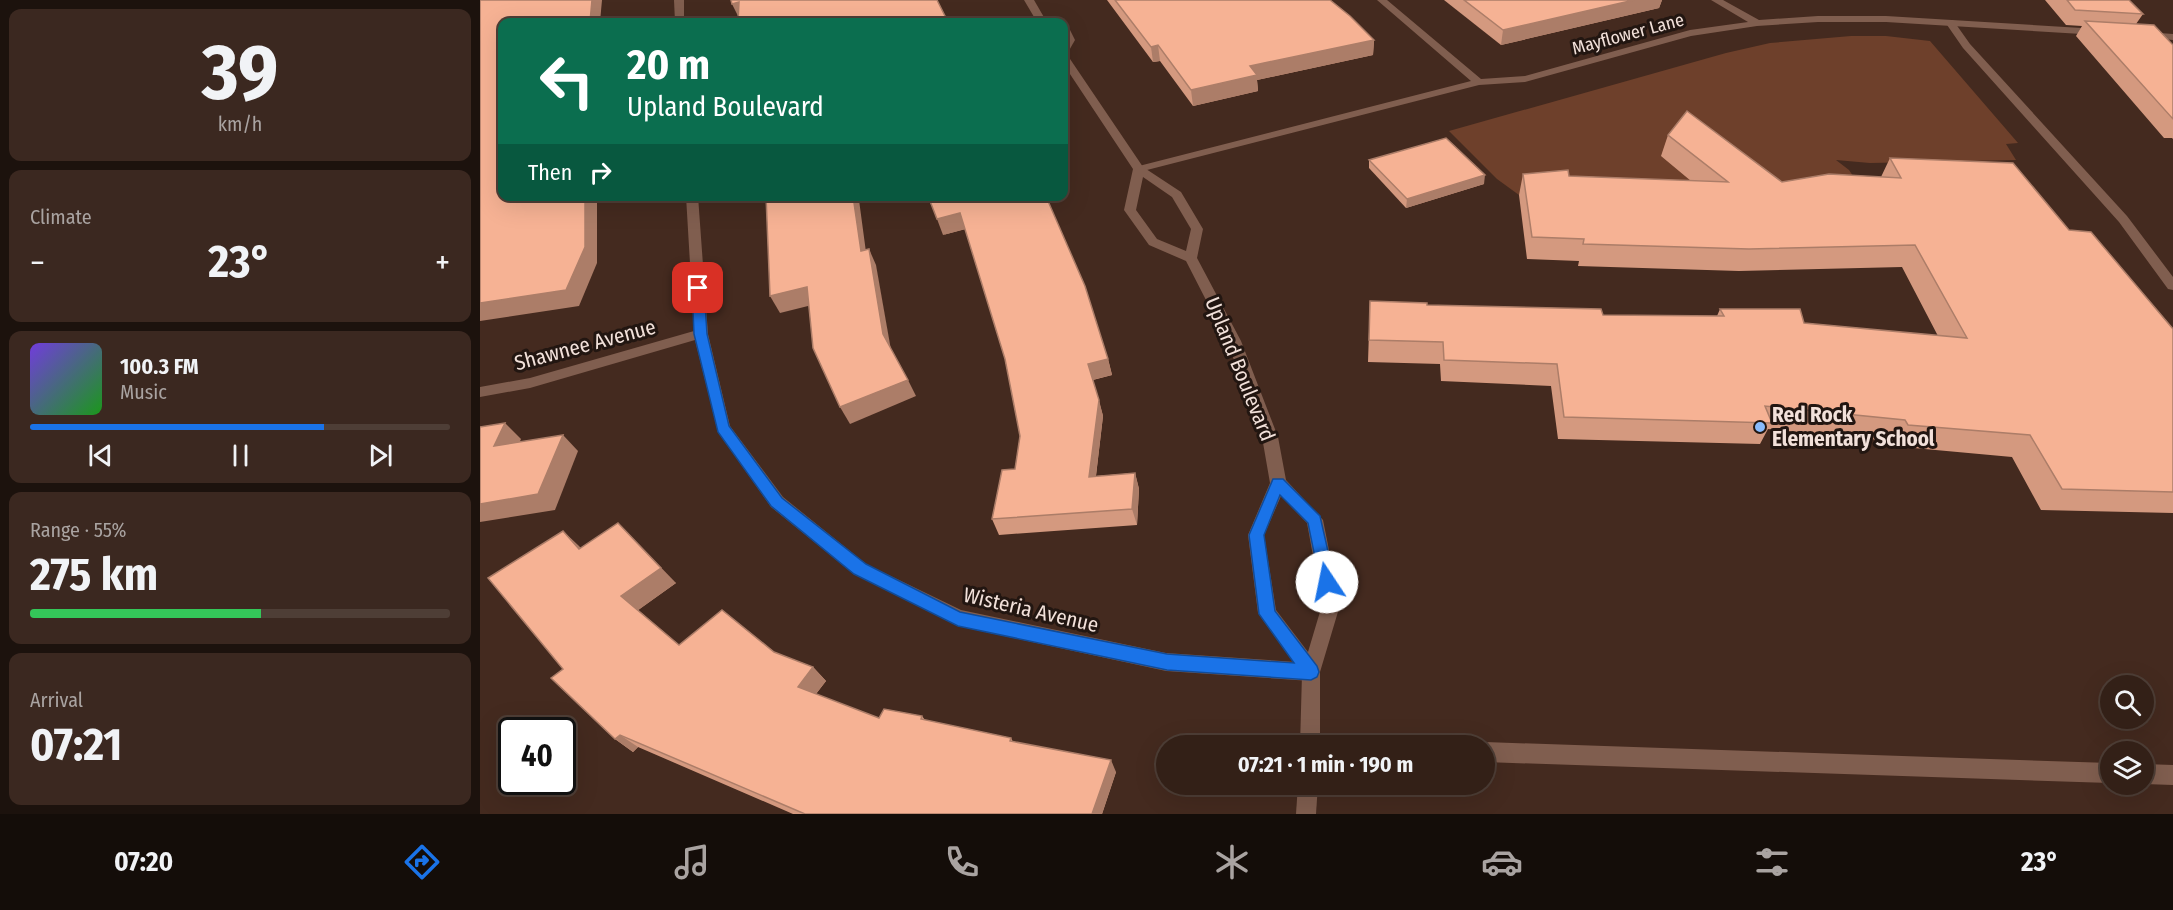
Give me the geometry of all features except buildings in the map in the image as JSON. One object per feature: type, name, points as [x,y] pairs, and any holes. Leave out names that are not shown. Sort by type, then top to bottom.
[{"type":"street","points":[[679,0],[680,18]]},
{"type":"street","points":[[1029,0],[1040,18]]},
{"type":"street","points":[[1382,0],[1479,82]]},
{"type":"street","points":[[1716,0],[1757,23]]},
{"type":"street","name":"Mayflower Lane","points":[[1139,169],[1479,82],[1525,79],[1690,33],[1757,23],[1818,18],[1950,22],[2114,33]]},
{"type":"street","points":[[1950,22],[1966,46],[2123,219],[2173,286]]},
{"type":"street","points":[[2138,35],[2173,37]]},
{"type":"street","points":[[1068,64],[1139,169],[1177,195],[1197,229],[1191,258],[1153,242],[1130,210],[1139,169]]},
{"type":"street","name":"Wisteria Avenue","points":[[692,201],[701,334],[723,428],[777,502],[860,569],[958,618],[1167,662],[1311,672]]},
{"type":"street","name":"Upland Boulevard","points":[[1191,258],[1234,341],[1270,437],[1278,483]]},
{"type":"street","name":"Shawnee Avenue","points":[[480,392],[530,383],[701,334]]},
{"type":"street","points":[[1310,735],[1311,672],[1332,605],[1315,520],[1278,483],[1257,535],[1267,614],[1311,672]]},
{"type":"street","points":[[1495,752],[2100,773]]},
{"type":"street","points":[[2154,774],[2173,775]]},
{"type":"street","points":[[1306,814],[1307,795]]},
{"type":"shaded area","points":[[1851,36],[1886,36],[1930,41],[2018,143],[2006,144],[2016,160],[1870,163],[1836,160],[1849,170],[1868,198],[1563,192],[1519,195],[1497,179],[1449,131],[1726,53],[1770,43]]},
{"type":"place","name":"Red Rock Elementary School","points":[[1760,427]]},
{"type":"route","points":[[698,288],[701,334],[723,428],[777,502],[860,569],[958,618],[1167,662],[1311,672],[1267,614],[1257,535],[1278,483],[1315,520],[1327,582]]}]
